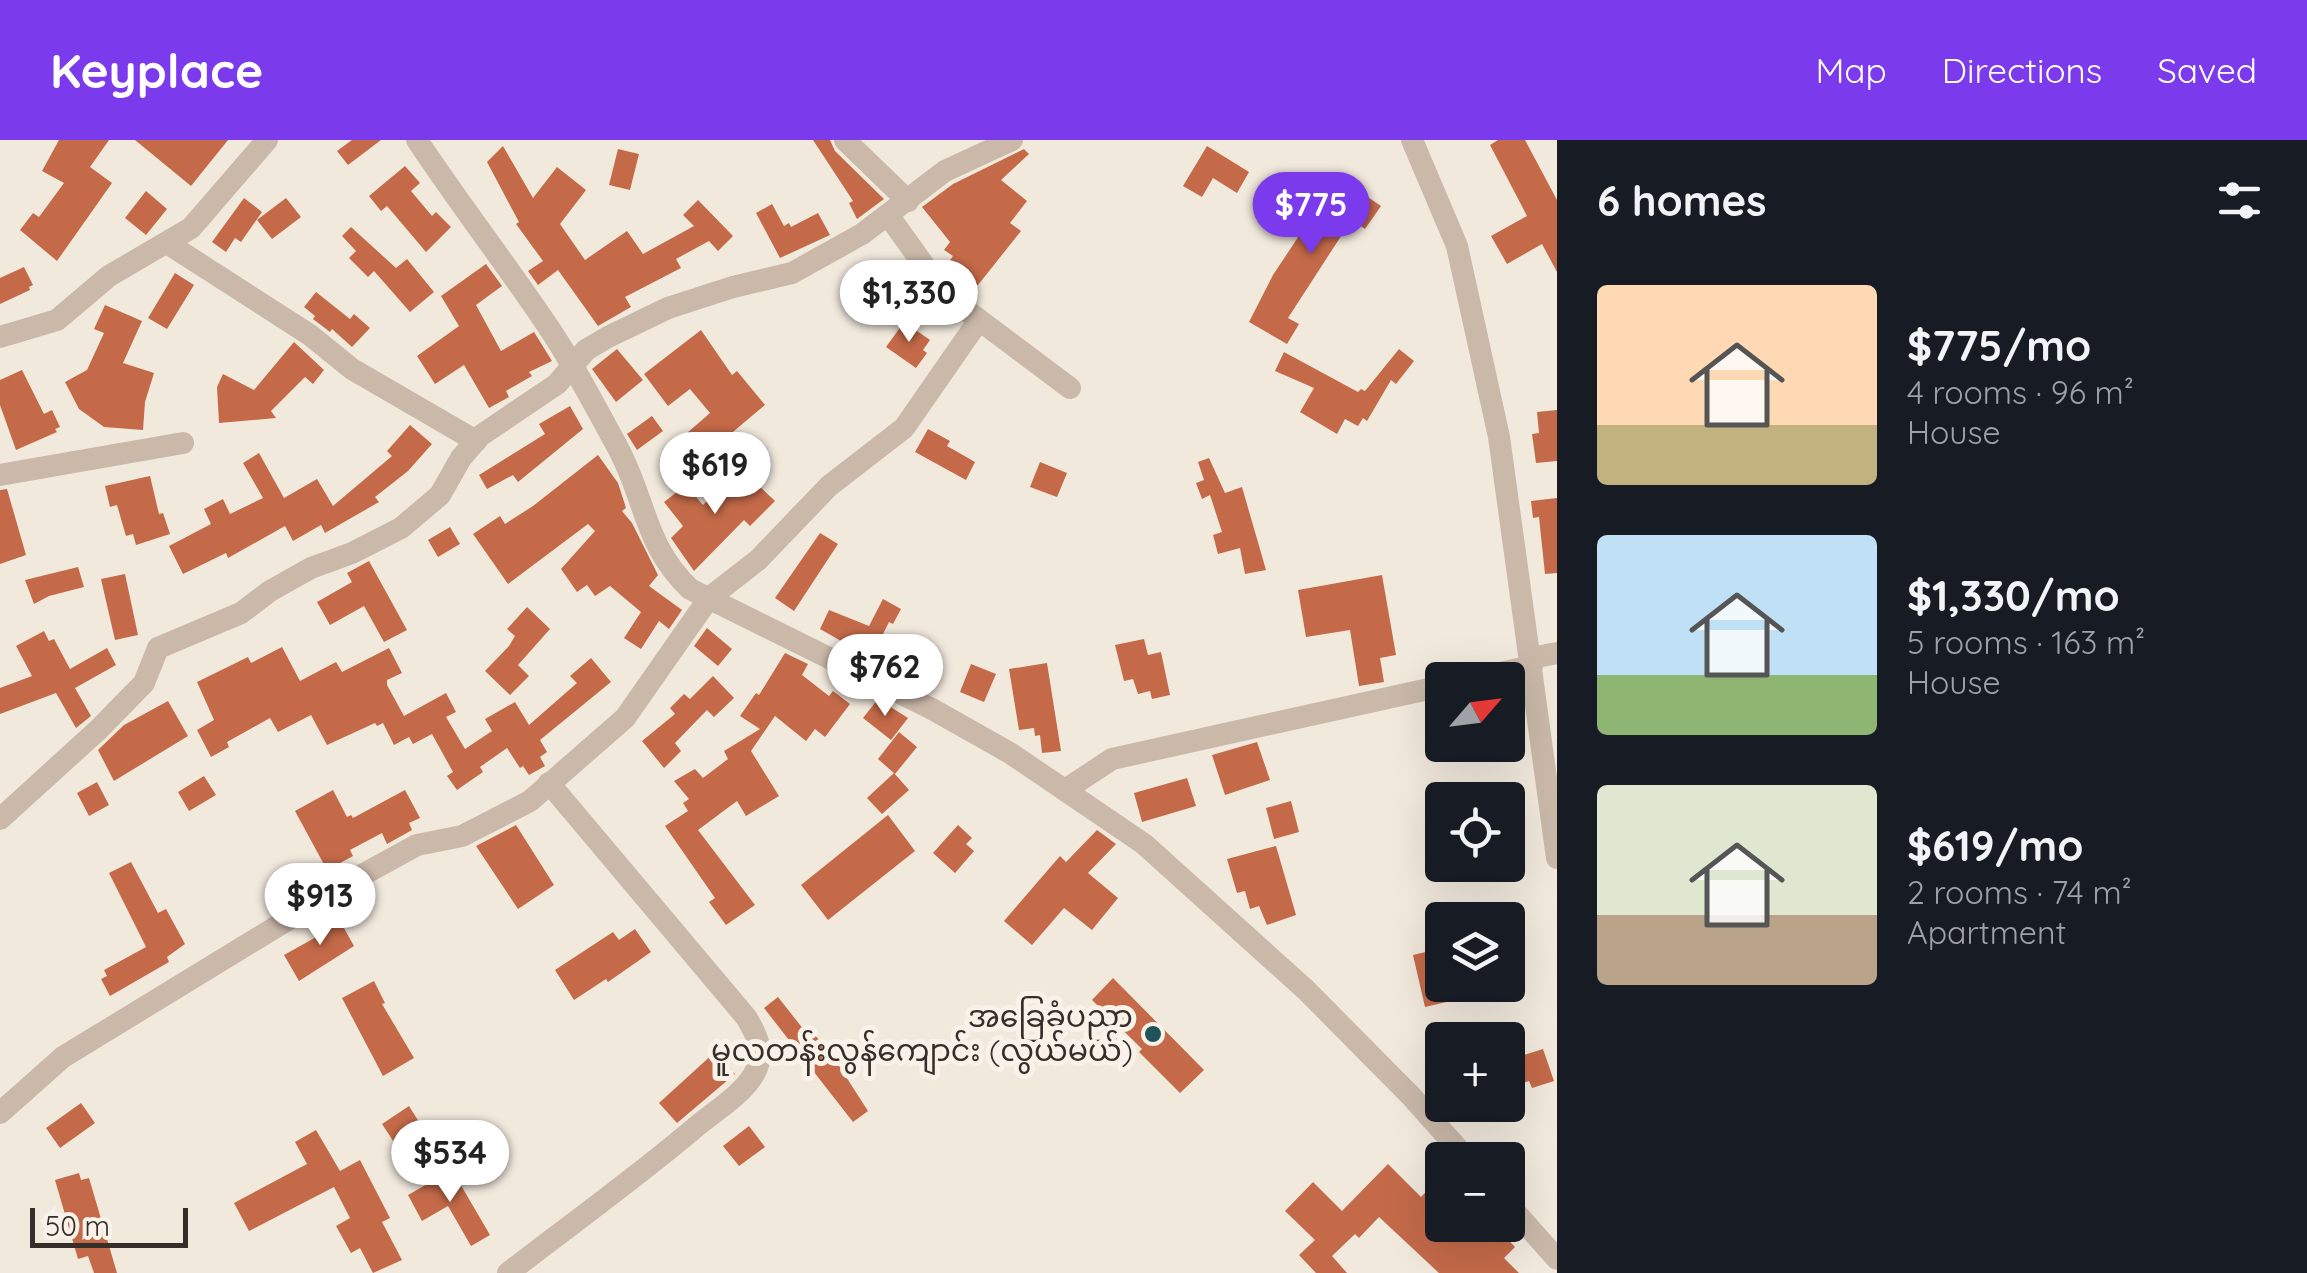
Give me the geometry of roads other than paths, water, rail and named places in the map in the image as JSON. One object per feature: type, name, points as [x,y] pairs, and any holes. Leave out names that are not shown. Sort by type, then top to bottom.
[{"type":"street","points":[[0,336],[57,320],[109,276],[192,228],[267,140]]},
{"type":"street","points":[[417,140],[547,324],[620,452],[651,537],[672,571],[690,589],[932,709],[1010,753],[1144,844],[1306,990],[1451,1142]]},
{"type":"street","points":[[845,140],[898,208],[930,275],[979,320],[1070,388]]},
{"type":"street","points":[[0,818],[144,683],[158,648],[241,613],[311,568],[401,528],[440,495],[476,441],[557,384],[586,350],[668,308],[733,287],[792,274],[898,208],[945,171],[1012,140]]},
{"type":"street","points":[[1412,140],[1458,246],[1500,436],[1557,858]]},
{"type":"street","points":[[167,243],[310,335],[352,369],[476,441]]},
{"type":"street","points":[[0,1113],[63,1057],[352,880],[418,845],[462,836],[530,801],[625,718],[709,598],[758,560],[829,486],[904,428],[979,320]]},
{"type":"street","points":[[0,476],[183,443]]},
{"type":"street","points":[[1525,664],[1557,653]]},
{"type":"street","points":[[1064,790],[1112,760],[1425,690]]},
{"type":"street","points":[[508,1273],[629,1184],[736,1094],[754,1075],[760,1056],[758,1039],[746,1016],[549,783]]},
{"type":"street","points":[[1525,1223],[1557,1260]]},
{"type":"place","name":"အခြေခံပညာ မူလတန်းလွန်ကျောင်း (လွယ်မယ်)","points":[[1153,1034]]}]
